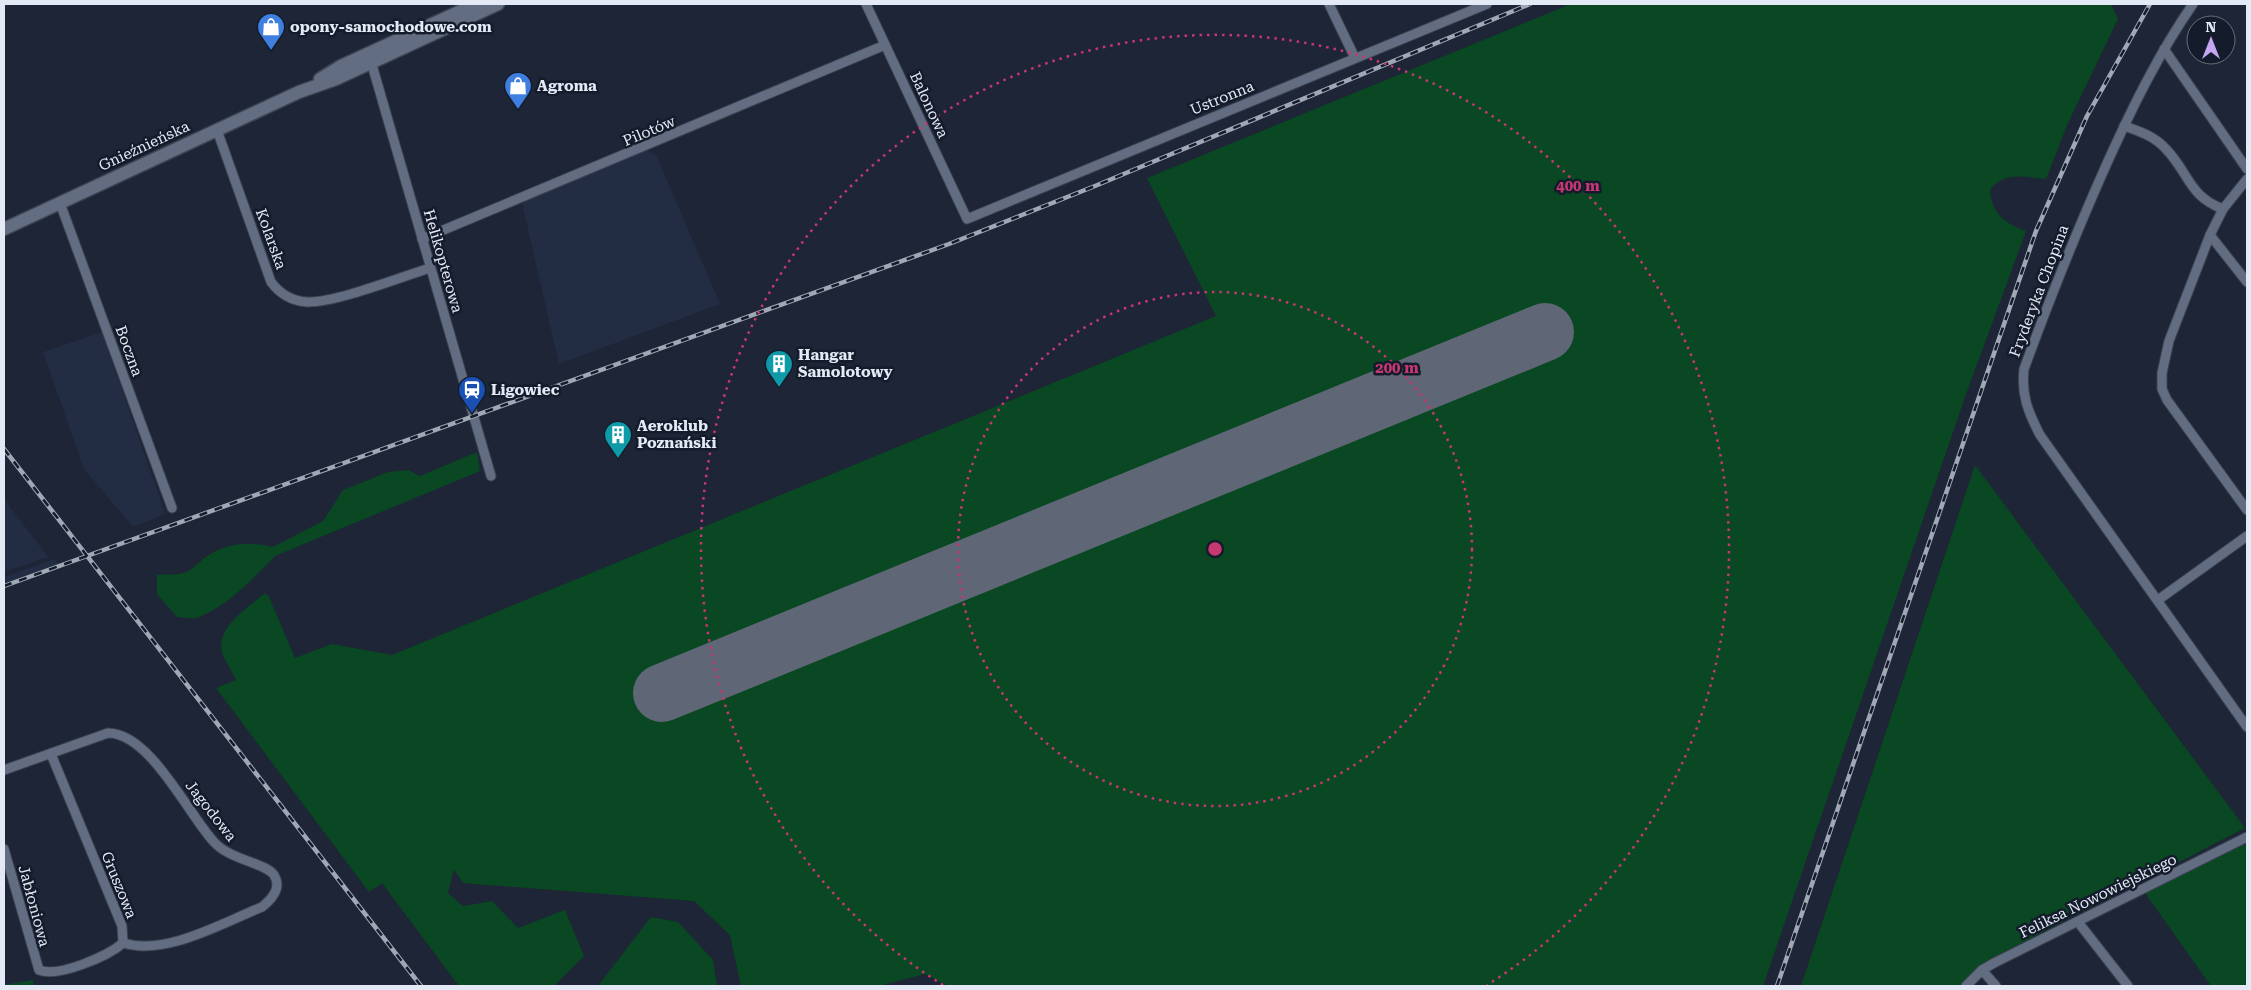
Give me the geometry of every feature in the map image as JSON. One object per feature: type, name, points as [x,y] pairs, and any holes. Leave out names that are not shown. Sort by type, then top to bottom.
[{"type":"main road","name":"Gnieźnieńska","points":[[4,229],[299,92],[336,69],[370,58],[481,6],[498,4]]},
{"type":"street","name":"Balonowa","points":[[866,4],[966,219]]},
{"type":"street","points":[[1329,4],[1355,58]]},
{"type":"street","name":"Ustronna","points":[[966,219],[1487,4]]},
{"type":"street","name":"Fryderyka Chopina","points":[[2194,4],[2164,49],[2124,126],[2070,246],[2024,369],[2024,401],[2040,435],[2247,727]]},
{"type":"street","name":"Pilotów","points":[[422,239],[885,45]]},
{"type":"street","points":[[2164,49],[2247,169]]},
{"type":"street","name":"Helikopterowa","points":[[370,58],[491,476]]},
{"type":"street","points":[[2124,126],[2157,140],[2167,149],[2200,197],[2223,209]]},
{"type":"street","name":"Kolarska","points":[[217,130],[271,282],[278,292],[292,299],[307,302],[327,300],[430,268]]},
{"type":"street","points":[[2247,179],[2223,209],[2210,235],[2169,341],[2162,373],[2162,389],[2167,400],[2247,510]]},
{"type":"street","name":"Boczna","points":[[60,203],[172,508]]},
{"type":"street","points":[[2210,235],[2247,282]]},
{"type":"street","points":[[2158,600],[2247,536]]},
{"type":"street","name":"Jagodowa","points":[[4,770],[108,733],[118,733],[130,738],[173,784],[214,842],[227,854],[265,868],[273,874],[277,884],[274,898],[262,907],[178,941],[137,947],[123,943]]},
{"type":"street","name":"Gruszowa","points":[[39,970],[52,972],[98,959],[123,943],[122,926],[51,754]]},
{"type":"street","name":"Feliksa Nowowiejskiego","points":[[1966,986],[1982,970],[2247,837]]},
{"type":"street","name":"Jabłoniowa","points":[[4,849],[39,970]]},
{"type":"street","points":[[2078,922],[2128,986]]},
{"type":"street","points":[[1982,970],[1996,986]]},
{"type":"shaded area","points":[[645,150],[656,155],[720,304],[559,364],[522,203]]},
{"type":"shaded area","points":[[102,332],[165,514],[133,527],[84,469],[43,352]]},
{"type":"shaded area","points":[[4,499],[48,557],[4,572]]},
{"type":"shaded area","points":[[55,559],[62,568],[4,589],[4,577]]},
{"type":"green space","points":[[1571,4],[2111,4],[2118,19],[2068,123],[2046,179],[2009,177],[1996,183],[1990,189],[1993,205],[2000,216],[2005,221],[2026,231],[1965,397],[1763,986],[949,986],[925,974],[879,986],[741,986],[730,935],[694,901],[463,883],[454,869],[448,893],[463,906],[492,901],[518,928],[565,910],[584,956],[555,985],[459,986],[382,883],[369,892],[216,688],[236,680],[222,652],[221,643],[224,634],[235,618],[265,593],[269,597],[295,658],[332,644],[392,655],[1216,316],[1147,178]]},
{"type":"green space","points":[[477,452],[480,471],[275,556],[258,574],[228,600],[196,618],[177,617],[157,594],[157,575],[184,573],[214,552],[238,544],[273,547],[323,521],[343,490],[388,472],[408,470],[420,476]]},
{"type":"green space","points":[[1975,465],[2245,828],[1987,961],[1961,986],[1801,986]]},
{"type":"green space","points":[[2247,843],[2247,986],[2211,986],[2145,893]]},
{"type":"green space","points":[[651,917],[678,922],[713,960],[717,986],[598,986]]},
{"type":"green space","points":[[33,980],[34,986],[4,986],[4,985]]},
{"type":"runway","points":[[662,693],[1545,332]]},
{"type":"railway","points":[[4,586],[949,244],[1095,186],[1530,4]]},
{"type":"railway","points":[[1777,986],[2036,231],[2087,116],[2150,4]]},
{"type":"railway","points":[[4,449],[421,986]]},
{"type":"place","name":"opony-samochodowe.com","points":[[271,51]]},
{"type":"place","name":"Agroma","points":[[518,110]]},
{"type":"place","name":"Hangar Samolotowy","points":[[779,388]]},
{"type":"place","name":"Ligowiec","points":[[472,414]]},
{"type":"place","name":"Aeroklub Poznański","points":[[618,459]]}]
